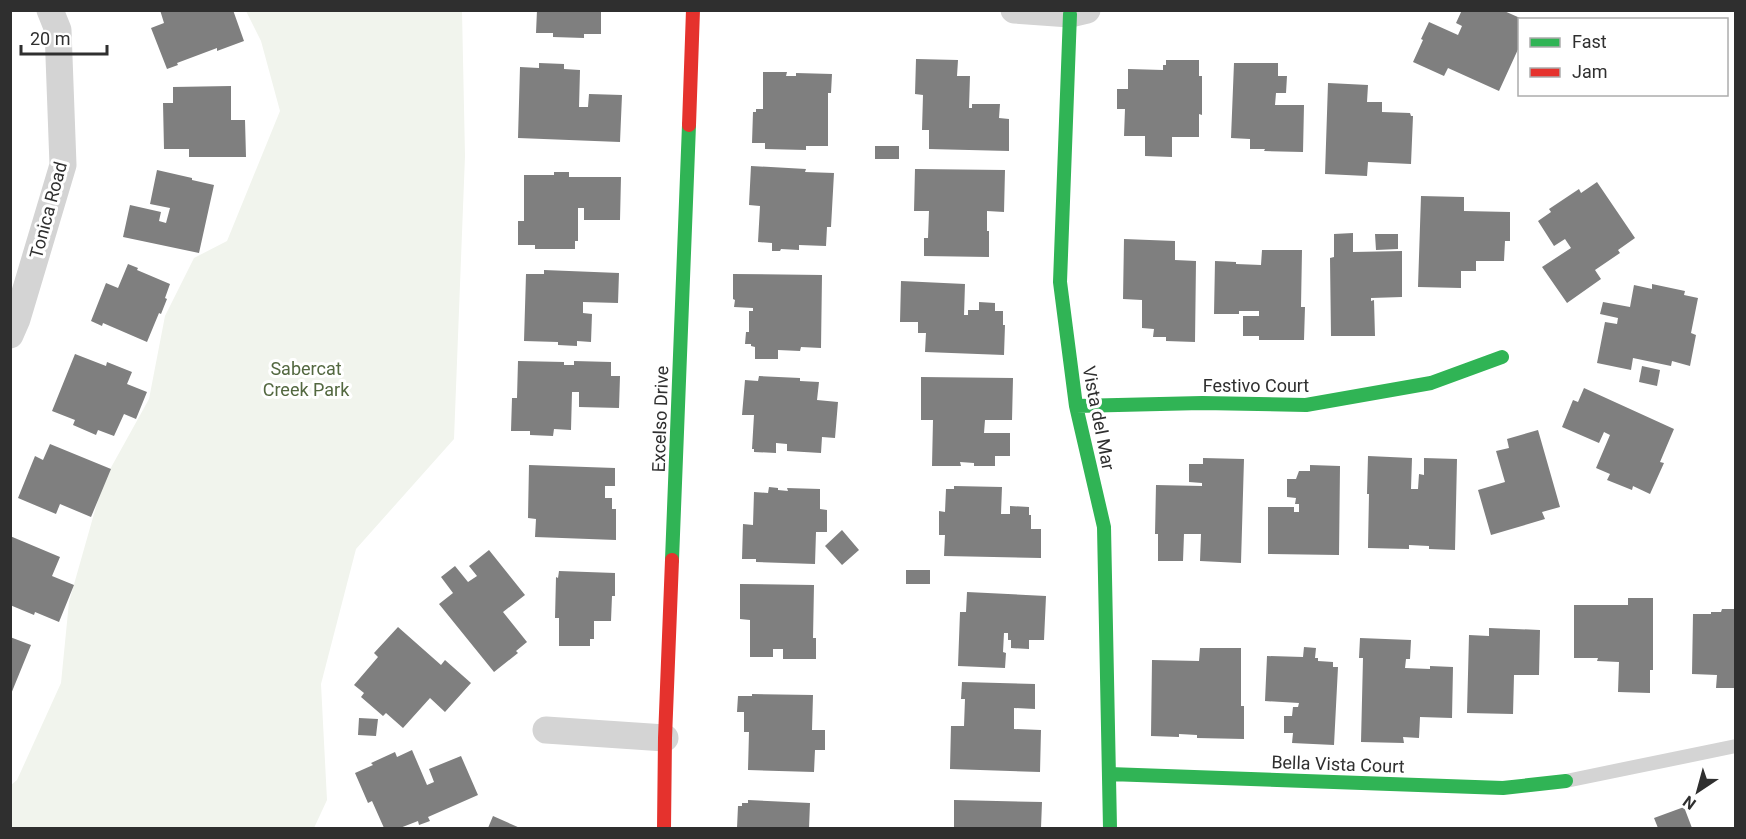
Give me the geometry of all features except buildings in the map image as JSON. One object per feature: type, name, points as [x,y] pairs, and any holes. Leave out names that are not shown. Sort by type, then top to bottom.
[{"type":"street","name":"Tonica Road","points":[[10,335],[17,319],[63,165],[58,30],[50,10]]},
{"type":"street","name":"Excelso Drive","points":[[664,828],[665,738],[693,10]]},
{"type":"street","points":[[1014,10],[1078,12]]},
{"type":"street","name":"Vista del Mar","points":[[1078,12],[1060,282],[1076,406],[1104,527],[1110,828]]},
{"type":"street","name":"Festivo Court","points":[[1076,406],[1202,403],[1306,405],[1431,383],[1502,357]]},
{"type":"street","points":[[546,730],[665,738]]},
{"type":"street","name":"Bella Vista Court","points":[[1109,774],[1503,788],[1566,781]]},
{"type":"lane","points":[[1566,781],[1736,746]]},
{"type":"green space","name":"Sabercat Creek Park","points":[[246,11],[462,11],[465,156],[454,439],[356,549],[321,684],[327,800],[314,828],[11,828],[11,785],[17,780],[61,683],[69,602],[103,482],[149,399],[165,316],[194,258],[227,241],[280,111],[261,41]]},
{"type":"traffic: fast","points":[[1070,14],[1060,282],[1076,406],[1104,527],[1110,828]]},
{"type":"traffic: fast","points":[[672,560],[689,125]]},
{"type":"traffic: fast","points":[[1076,406],[1202,403],[1306,405],[1431,383],[1502,357]]},
{"type":"traffic: fast","points":[[1109,774],[1503,788],[1566,781]]},
{"type":"traffic: jam","points":[[689,125],[693,10]]},
{"type":"traffic: jam","points":[[664,828],[672,560]]}]
